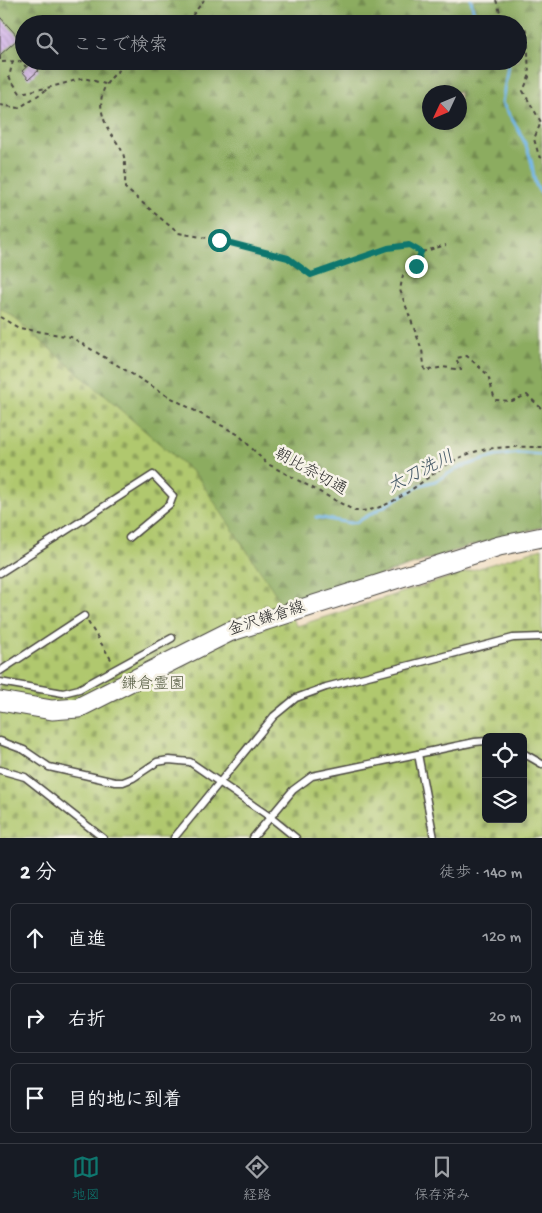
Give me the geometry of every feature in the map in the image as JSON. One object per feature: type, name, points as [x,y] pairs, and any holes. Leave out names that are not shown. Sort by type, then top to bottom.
[{"type":"main road","name":"金沢鎌倉線","points":[[0,701],[52,710],[78,708],[229,632],[490,549],[542,537]]},
{"type":"lane","points":[[0,573],[152,475],[172,496],[170,504],[129,538]]},
{"type":"lane","points":[[0,671],[84,616]]},
{"type":"lane","points":[[174,838],[274,716],[290,702],[309,692],[513,638],[542,637]]},
{"type":"lane","points":[[0,682],[63,692],[80,689],[172,638]]},
{"type":"lane","points":[[0,741],[24,750],[49,767],[104,780],[123,782],[157,762],[179,760],[190,762],[200,767],[270,817],[296,838]]},
{"type":"lane","points":[[254,838],[293,790],[312,776],[482,742]]},
{"type":"lane","points":[[418,754],[434,838]]},
{"type":"lane","points":[[527,755],[542,764]]},
{"type":"lane","points":[[0,770],[25,777],[103,838]]},
{"type":"path","points":[[193,15],[204,0]]},
{"type":"path","points":[[496,0],[501,15]]},
{"type":"path","points":[[527,30],[529,77],[523,91],[541,122],[534,139],[539,156],[542,158]]},
{"type":"path","points":[[0,56],[0,62],[13,61],[9,77],[20,93],[84,78],[105,84]]},
{"type":"path","points":[[117,70],[105,84],[100,106],[107,127],[124,156],[126,188],[178,233],[219,240],[288,258],[311,275],[388,248],[409,245],[421,252],[446,245]]},
{"type":"path","points":[[0,104],[19,108],[51,87]]},
{"type":"path","points":[[421,252],[416,266],[403,275],[400,290],[422,350],[425,371],[443,367],[461,370],[456,358],[467,356],[488,375],[495,400],[512,401],[527,394],[542,409]]},
{"type":"path","name":"朝比奈切通","points":[[0,317],[19,328],[71,337],[168,396],[239,435],[266,463],[355,510],[370,511],[398,497],[466,455],[501,447],[542,447]]},
{"type":"path","points":[[84,616],[117,669]]},
{"type":"green space","points":[[0,0],[542,0],[542,527],[470,546],[266,612],[0,354]]},
{"type":"green space","name":"鎌倉霊園","points":[[0,309],[12,316],[197,476],[297,626],[542,548],[542,838],[0,838]]},
{"type":"building","points":[[0,17],[15,34],[15,42],[0,55]]},
{"type":"building","points":[[23,70],[39,70],[29,79]]},
{"type":"waterway","points":[[471,0],[475,15]]},
{"type":"waterway","points":[[507,70],[502,103],[524,141],[530,157],[536,185],[542,194]]},
{"type":"waterway","name":"太刀洗川","points":[[316,517],[350,523],[357,522],[407,493],[424,484],[435,481],[460,467],[496,456],[520,453],[542,455]]},
{"type":"route","points":[[219,240],[288,258],[311,275],[388,248],[409,245],[421,252],[416,266]]}]
